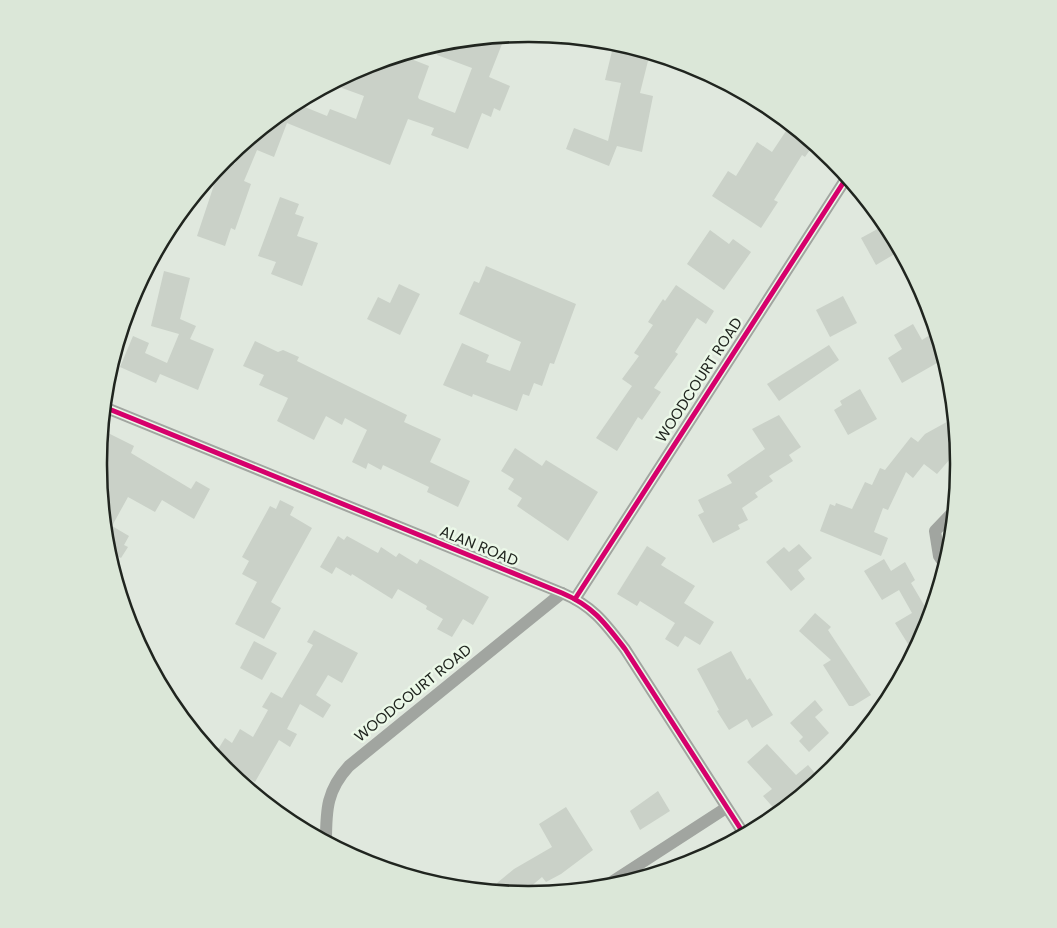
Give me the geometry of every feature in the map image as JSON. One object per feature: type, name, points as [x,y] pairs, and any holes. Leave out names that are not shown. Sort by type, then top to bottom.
[{"type":"street","name":"WOODCOURT ROAD","points":[[575,599],[843,184]]},
{"type":"street","name":"ALAN ROAD","points":[[111,410],[562,593],[591,608],[616,636],[740,828]]},
{"type":"street","points":[[940,557],[935,531],[946,519]]},
{"type":"street","name":"WOODCOURT ROAD","points":[[326,834],[328,801],[336,780],[349,766],[562,593]]},
{"type":"street","points":[[624,874],[726,808]]},
{"type":"building","points":[[502,44],[489,77],[510,86],[500,111],[494,108],[491,117],[482,113],[468,149],[431,135],[434,128],[408,119],[390,165],[287,123],[274,157],[257,150],[244,181],[251,184],[235,230],[231,228],[225,246],[197,236],[215,183],[230,166],[235,164],[237,160],[272,130],[305,107],[327,116],[330,109],[356,119],[364,96],[340,87],[342,86],[412,59],[429,66],[418,97],[419,99],[455,113],[472,68],[437,55],[438,53],[473,46]]},
{"type":"building","points":[[612,51],[648,60],[640,93],[653,96],[642,152],[617,146],[609,166],[566,149],[574,128],[608,141],[621,83],[605,80]]},
{"type":"building","points":[[786,131],[810,150],[805,157],[802,155],[774,200],[778,202],[761,228],[712,196],[728,171],[736,176],[757,142],[772,152]]},
{"type":"building","points":[[280,197],[299,204],[295,214],[304,217],[297,236],[318,243],[302,286],[271,274],[276,262],[258,256]]},
{"type":"building","points":[[878,229],[895,254],[876,265],[861,238]]},
{"type":"building","points":[[710,230],[729,244],[733,239],[751,252],[724,290],[687,264]]},
{"type":"building","points":[[486,266],[576,304],[554,364],[550,363],[542,386],[534,383],[529,396],[523,394],[517,411],[473,394],[472,397],[443,385],[462,343],[489,355],[486,362],[510,371],[521,342],[459,314],[474,281],[479,283]]},
{"type":"building","points":[[164,271],[190,278],[180,319],[196,326],[190,339],[214,349],[198,390],[160,374],[156,383],[120,367],[133,336],[149,343],[145,353],[167,363],[179,334],[151,326]]},
{"type":"building","points":[[399,284],[420,294],[400,335],[367,319],[378,297],[390,303]]},
{"type":"building","points":[[676,285],[714,311],[706,324],[697,318],[675,352],[678,354],[654,388],[661,392],[642,420],[638,417],[617,451],[596,438],[632,386],[622,379],[639,356],[634,353],[653,325],[648,322],[663,299],[665,301]]},
{"type":"building","points":[[843,296],[857,323],[830,337],[816,310]]},
{"type":"building","points":[[913,324],[922,340],[930,335],[938,363],[902,383],[888,358],[902,349],[894,335]]},
{"type":"building","points":[[255,341],[278,352],[283,350],[299,357],[297,361],[407,415],[404,422],[441,439],[430,462],[470,481],[458,507],[427,492],[429,487],[383,465],[381,470],[368,463],[366,469],[352,462],[367,430],[345,418],[342,425],[326,416],[314,440],[277,421],[288,398],[259,385],[264,375],[243,366]]},
{"type":"building","points":[[829,345],[839,360],[779,401],[767,384]]},
{"type":"building","points":[[860,389],[877,419],[848,435],[834,410],[842,405],[840,401]]},
{"type":"building","points":[[779,415],[801,447],[789,455],[793,461],[769,476],[773,481],[755,493],[758,497],[742,508],[748,520],[738,525],[740,529],[713,543],[698,515],[704,512],[698,500],[732,483],[727,475],[765,449],[752,429]]},
{"type":"building","points":[[947,422],[950,459],[937,474],[924,464],[913,478],[906,472],[888,510],[883,508],[874,532],[888,538],[881,556],[820,531],[830,504],[835,506],[836,503],[852,509],[865,482],[872,485],[880,468],[885,470],[911,437],[918,442],[925,434]]},
{"type":"building","points":[[108,433],[134,446],[131,453],[191,489],[196,481],[210,489],[194,519],[162,500],[155,512],[128,497],[112,526],[108,492]]},
{"type":"building","points":[[515,448],[542,466],[546,460],[598,492],[568,541],[517,506],[522,498],[508,489],[514,479],[501,471]]},
{"type":"building","points":[[280,500],[294,507],[290,515],[312,528],[271,602],[281,608],[264,639],[235,624],[257,582],[242,574],[249,561],[242,557],[270,506],[276,509]]},
{"type":"building","points":[[112,526],[129,536],[124,545],[128,547],[121,558],[117,556]]},
{"type":"building","points":[[338,536],[344,540],[347,536],[378,553],[381,547],[396,557],[399,553],[417,564],[420,559],[489,597],[473,625],[463,619],[452,637],[437,629],[443,619],[426,609],[427,606],[398,589],[392,599],[352,574],[351,576],[336,567],[332,574],[320,567]]},
{"type":"building","points":[[799,544],[812,558],[798,570],[805,579],[791,591],[766,562],[784,547],[789,552]]},
{"type":"building","points":[[647,546],[666,558],[661,565],[695,586],[684,603],[714,622],[700,645],[685,636],[678,647],[665,639],[675,623],[640,601],[637,606],[617,594]]},
{"type":"building","points":[[884,559],[891,571],[905,562],[915,580],[911,583],[924,605],[926,604],[910,643],[908,644],[895,623],[912,613],[899,590],[882,600],[864,571]]},
{"type":"building","points":[[815,613],[831,627],[828,630],[871,695],[853,706],[849,706],[823,665],[831,660],[799,631]]},
{"type":"building","points":[[314,630],[358,653],[342,683],[328,675],[316,695],[331,705],[323,718],[300,704],[287,729],[297,734],[290,747],[279,740],[255,782],[245,776],[218,749],[225,738],[232,743],[240,729],[253,737],[268,710],[262,707],[271,692],[282,698],[313,645],[307,642]]},
{"type":"building","points":[[254,641],[277,653],[262,680],[240,668]]},
{"type":"building","points":[[731,651],[747,680],[750,678],[773,715],[752,728],[747,719],[729,730],[717,711],[719,710],[697,669]]},
{"type":"building","points":[[815,700],[823,710],[815,717],[829,733],[809,752],[799,741],[803,737],[790,723]]},
{"type":"building","points":[[767,744],[796,775],[808,765],[815,773],[773,807],[763,796],[772,789],[747,762]]},
{"type":"building","points":[[658,791],[670,811],[640,830],[630,811]]},
{"type":"building","points":[[566,807],[593,850],[561,874],[546,882],[542,877],[532,886],[498,885],[497,883],[514,869],[552,847],[539,824]]},
{"type":"cycle path","points":[[575,599],[843,184]]},
{"type":"cycle path","points":[[111,410],[573,598],[598,616],[625,649],[740,828]]}]
